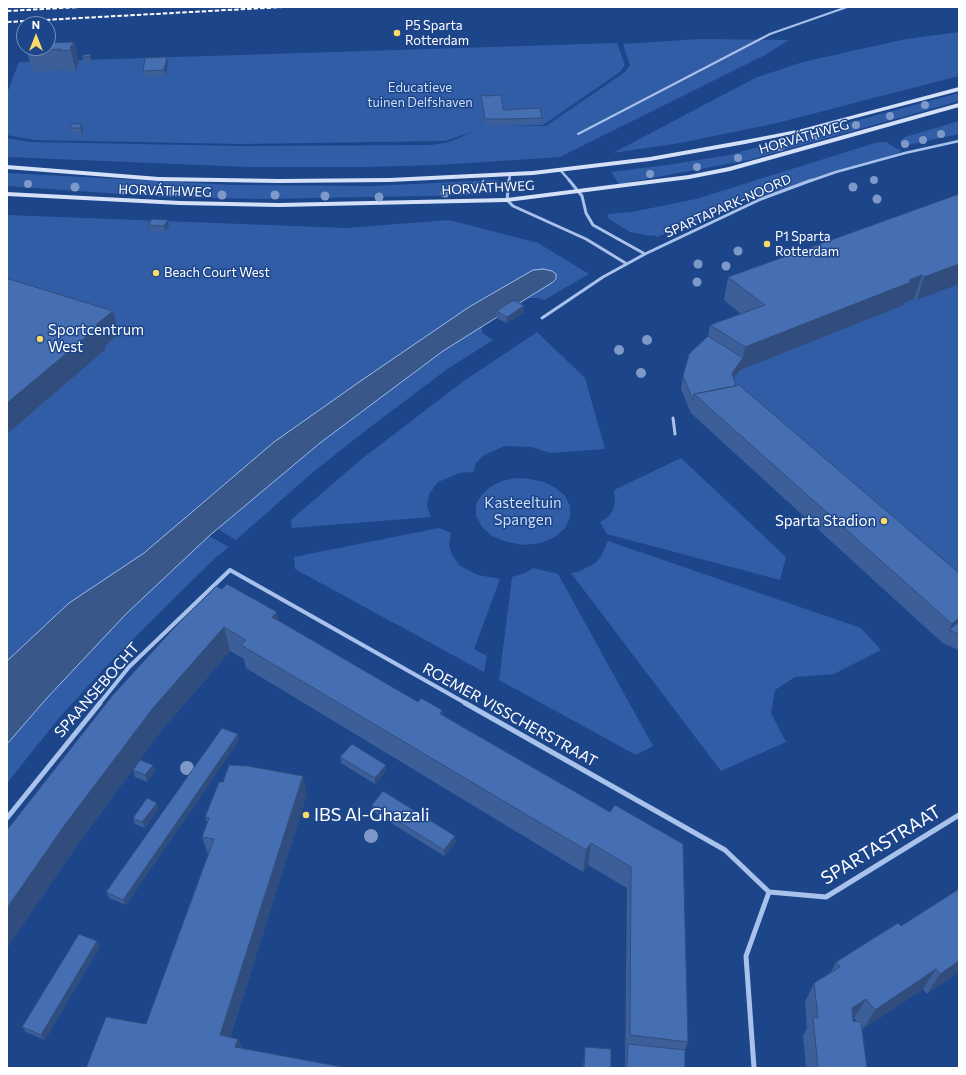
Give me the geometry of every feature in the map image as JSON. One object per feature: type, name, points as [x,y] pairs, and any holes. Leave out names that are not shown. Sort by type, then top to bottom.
[{"type":"main road","name":"HORVÁTHWEG","points":[[7,167],[160,179],[279,181],[390,180],[510,175],[560,171],[673,155],[776,136],[959,89]]},
{"type":"main road","name":"HORVÁTHWEG","points":[[7,194],[180,203],[279,204],[507,200],[580,192],[688,177],[730,169],[959,105]]},
{"type":"street","name":"SPARTAPARK-NOORD","points":[[542,318],[603,277],[645,254],[761,199],[829,175],[905,153],[959,141]]},
{"type":"street","points":[[560,171],[580,192],[586,213],[593,225],[645,254]]},
{"type":"street","points":[[510,175],[507,200],[517,208],[586,239],[627,264]]},
{"type":"street","name":"SPAANSEBOCHT","points":[[7,818],[129,667],[230,570]]},
{"type":"street","name":"ROEMER VISSCHERSTRAAT","points":[[230,570],[706,838],[725,850],[769,892]]},
{"type":"street","name":"SPARTASTRAAT","points":[[769,892],[826,897],[959,815]]},
{"type":"street","points":[[754,1068],[746,956],[769,892]]},
{"type":"lane","points":[[578,134],[770,34],[847,7]]},
{"type":"lane","points":[[673,418],[675,434]]},
{"type":"green space","points":[[959,32],[959,76],[777,123],[680,143],[613,153],[755,78],[800,63],[847,52],[906,39]]},
{"type":"green space","name":"Educatieve tuinen Delfshaven","points":[[701,39],[789,40],[765,55],[560,157],[439,165],[364,167],[249,167],[7,157],[7,138],[31,142],[240,146],[431,145],[449,142],[478,130],[445,141],[240,144],[34,140],[7,135],[7,93],[19,62],[617,43],[625,65],[620,72],[543,125],[508,126],[546,126],[625,72],[630,65],[623,44]]},
{"type":"green space","points":[[959,93],[959,101],[749,160],[619,184],[611,172],[729,155]]},
{"type":"green space","points":[[959,121],[959,134],[903,146],[900,141],[905,137]]},
{"type":"green space","points":[[878,142],[886,142],[901,151],[899,153],[748,200],[657,237],[654,235],[650,236],[630,232],[609,219],[607,216],[609,214],[632,212],[696,199]]},
{"type":"green space","points":[[7,173],[234,185],[372,186],[499,180],[489,189],[478,195],[265,199],[164,197],[7,186]]},
{"type":"green space","points":[[7,215],[346,228],[449,220],[538,243],[589,274],[544,300],[539,298],[528,298],[553,282],[533,270],[469,307],[274,442],[190,513],[167,535],[144,553],[69,603],[7,661]]},
{"type":"green space","name":"Sparta Stadion","points":[[959,221],[959,650],[943,643],[927,629],[691,413],[681,389]]},
{"type":"green space","points":[[482,326],[482,333],[493,340],[446,370],[365,431],[312,473],[236,540],[218,529],[320,443],[443,351]]},
{"type":"green space","name":"Kasteeltuin Spangen","points":[[537,332],[585,378],[605,449],[550,453],[532,447],[505,446],[484,455],[476,463],[473,472],[460,473],[438,482],[429,494],[427,506],[431,517],[292,528],[291,520],[359,461],[465,380]]},
{"type":"green space","name":"Kasteeltuin Spangen","points":[[681,458],[786,557],[780,580],[607,534],[600,522],[608,517],[613,510],[615,500],[614,490]]},
{"type":"green space","name":"Kasteeltuin Spangen","points":[[516,478],[544,482],[556,488],[565,496],[570,506],[570,517],[565,528],[555,537],[540,543],[524,545],[507,542],[492,536],[482,527],[476,516],[476,504],[482,495],[490,487],[502,481]]},
{"type":"green space","name":"Kasteeltuin Spangen","points":[[439,528],[451,533],[449,544],[452,555],[460,566],[478,575],[500,579],[474,649],[487,656],[484,672],[295,569],[294,557]]},
{"type":"green space","points":[[209,536],[229,547],[215,558],[111,661],[59,718],[7,783],[7,744],[47,698],[126,614]]},
{"type":"green space","name":"Kasteeltuin Spangen","points":[[608,541],[861,628],[881,650],[834,674],[795,677],[775,690],[771,713],[786,742],[721,771],[571,573],[578,572],[594,564],[600,558]]},
{"type":"green space","name":"Kasteeltuin Spangen","points":[[533,568],[558,574],[653,746],[636,755],[499,680],[512,577],[525,573]]},
{"type":"shaded area","points":[[543,269],[552,271],[556,274],[556,279],[443,351],[320,443],[209,536],[126,614],[47,698],[7,744],[7,661],[69,603],[144,553],[274,442],[469,307],[533,270]]},
{"type":"building","points":[[74,42],[70,48],[72,48],[71,50],[60,51],[61,49],[56,49],[56,43]]},
{"type":"building","points":[[90,54],[90,57],[82,57],[83,55]]},
{"type":"building","points":[[167,57],[164,70],[143,71],[145,58]]},
{"type":"building","points":[[481,95],[501,95],[503,110],[540,108],[542,118],[485,119]]},
{"type":"building","points":[[72,124],[82,124],[80,128],[70,128]]},
{"type":"building","points":[[959,194],[959,264],[924,277],[922,275],[909,280],[911,282],[745,347],[710,325],[765,305],[728,277]]},
{"type":"building","points":[[152,219],[168,220],[164,226],[148,225]]},
{"type":"building","points":[[9,279],[113,311],[96,325],[99,326],[7,403],[7,280]]},
{"type":"building","points":[[514,300],[524,306],[507,317],[496,311]]},
{"type":"building","points":[[708,336],[743,358],[732,373],[736,386],[694,394],[693,400],[683,376],[689,354]]},
{"type":"building","points":[[739,385],[959,573],[959,618],[952,624],[694,394]]},
{"type":"building","points":[[227,584],[277,612],[272,617],[418,702],[421,698],[442,710],[440,714],[610,812],[615,805],[683,844],[688,1042],[630,1035],[631,867],[591,843],[586,850],[241,645],[246,640],[224,627],[153,708],[64,826],[7,908],[7,830],[112,696],[173,629],[216,586],[222,589]]},
{"type":"building","points":[[959,622],[959,634],[949,630]]},
{"type":"building","points":[[222,728],[238,734],[123,900],[106,892]]},
{"type":"building","points":[[352,744],[386,765],[375,778],[340,757]]},
{"type":"building","points":[[140,760],[153,765],[145,775],[133,770]]},
{"type":"building","points":[[229,765],[248,766],[303,776],[220,1035],[238,1039],[235,1047],[348,1068],[86,1068],[106,1017],[146,1024],[214,839],[202,837],[209,818],[205,817],[219,782],[223,782]]},
{"type":"building","points":[[383,791],[455,836],[444,850],[372,805]]},
{"type":"building","points":[[147,798],[157,803],[142,822],[133,818]]},
{"type":"building","points":[[959,889],[959,961],[940,974],[936,969],[875,1010],[866,999],[852,1008],[853,1021],[861,1022],[867,1068],[818,1068],[813,1017],[818,1018],[814,983],[840,967],[836,962],[898,923],[901,926]]},
{"type":"building","points":[[79,934],[97,941],[41,1035],[22,1027]]},
{"type":"building","points":[[628,1044],[685,1050],[685,1068],[627,1068]]},
{"type":"building","points":[[585,1047],[611,1049],[611,1068],[584,1068]]},
{"type":"railway","points":[[7,11],[79,7]]},
{"type":"railway","points":[[7,22],[283,7]]},
{"type":"place","name":"P5 Sparta Rotterdam","points":[[397,33]]},
{"type":"place","name":"P1 Sparta Rotterdam","points":[[767,244]]},
{"type":"place","name":"Beach Court West","points":[[156,273]]},
{"type":"place","name":"Sportcentrum West","points":[[40,339]]},
{"type":"place","name":"Sparta Stadion","points":[[884,521]]},
{"type":"place","name":"IBS Al-Ghazali","points":[[306,815]]}]
